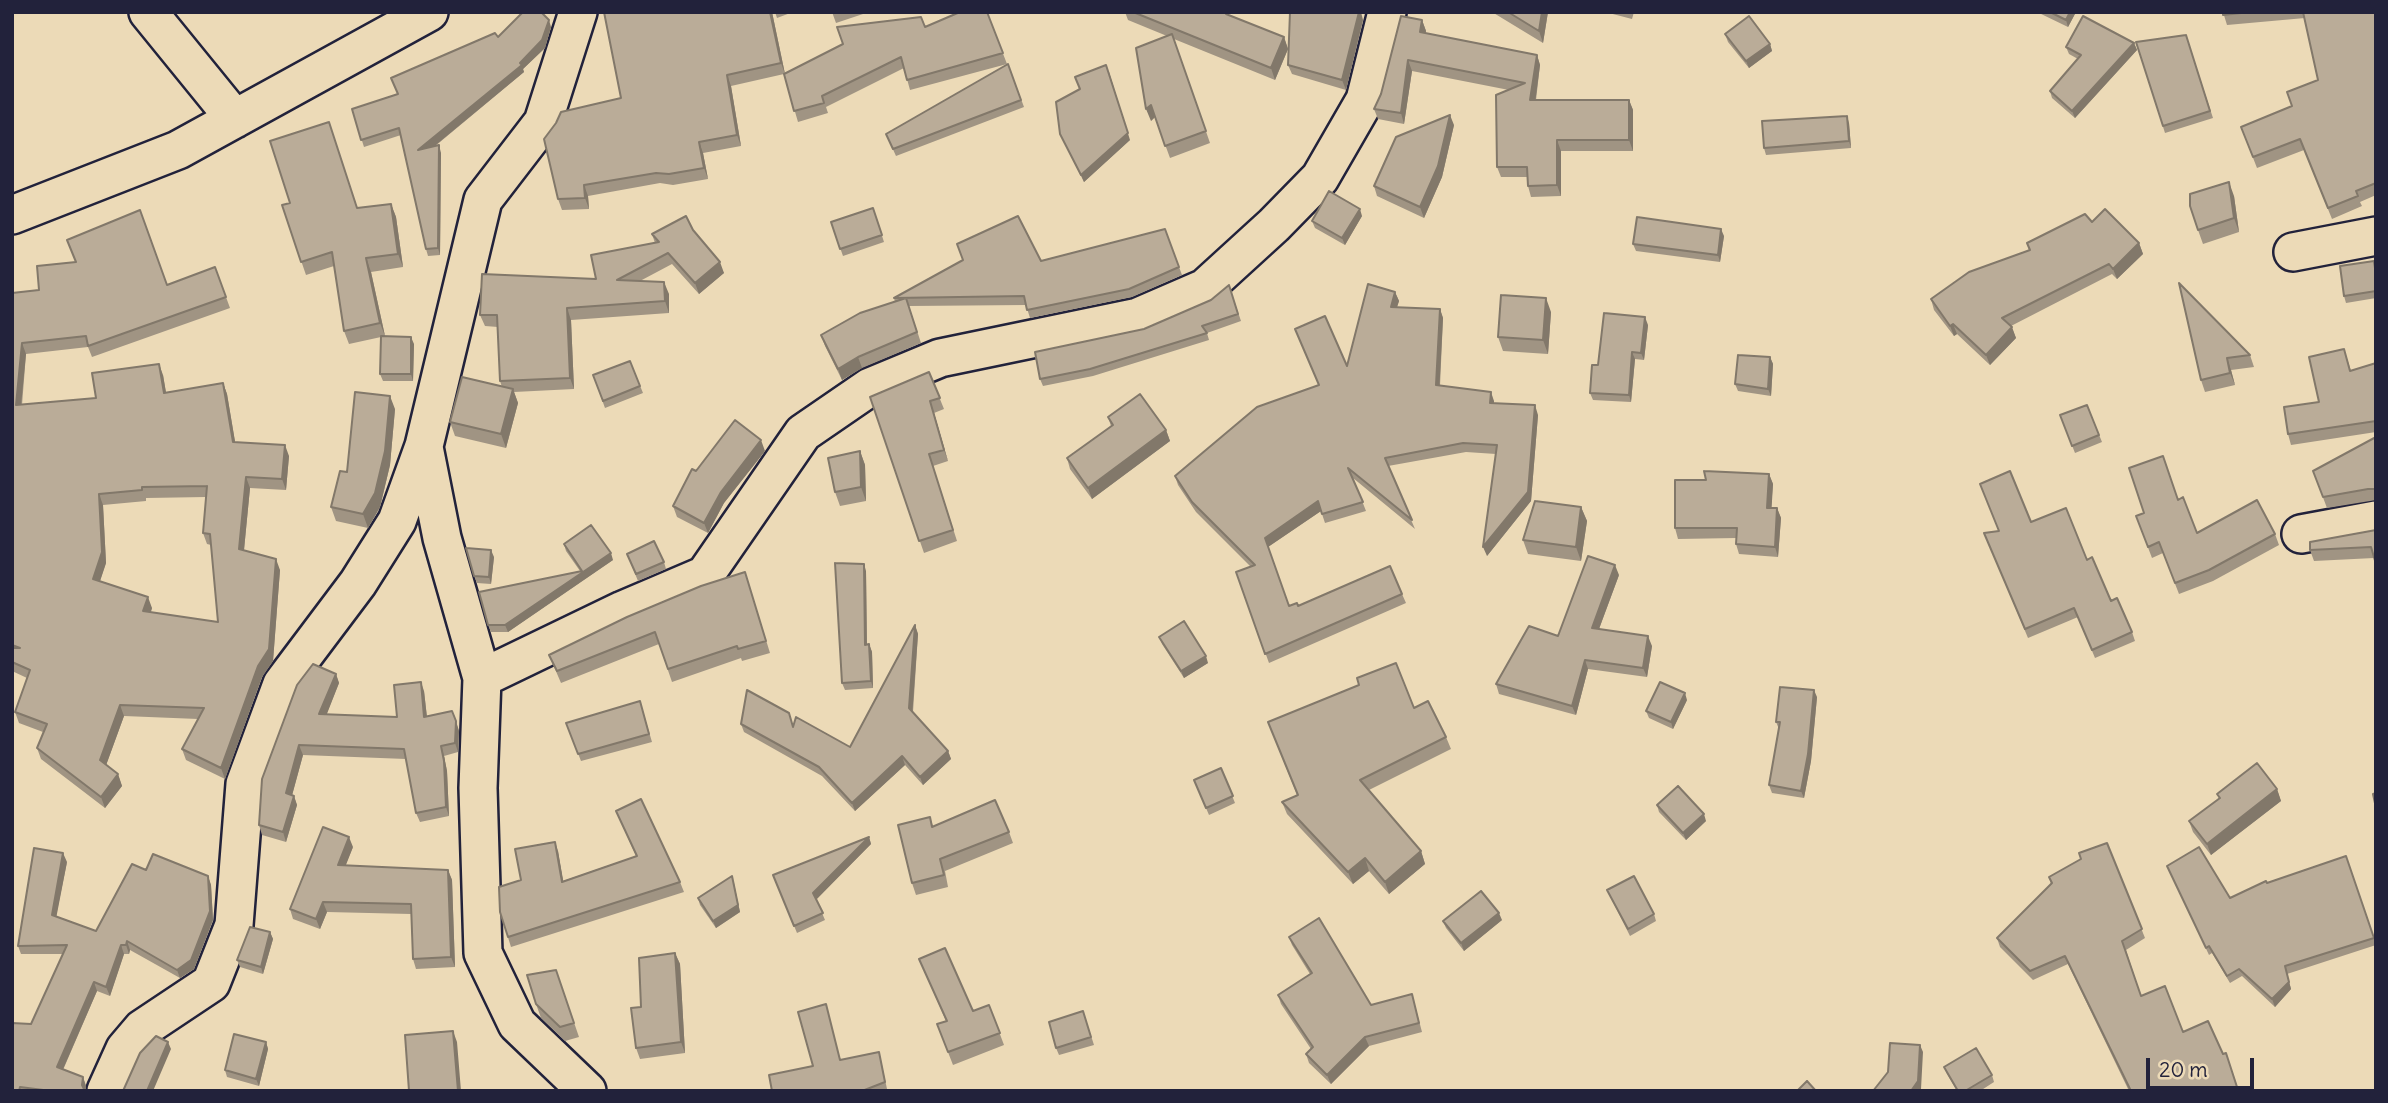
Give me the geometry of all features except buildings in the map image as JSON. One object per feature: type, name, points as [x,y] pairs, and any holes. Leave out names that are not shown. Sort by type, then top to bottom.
[{"type":"street","points":[[148,12],[235,119]]},
{"type":"street","points":[[12,215],[178,150],[429,12]]},
{"type":"street","points":[[106,1091],[125,1049],[142,1029],[211,983],[233,925],[245,784],[282,684],[358,583],[397,521],[424,446],[483,200],[543,122],[578,12]]},
{"type":"street","points":[[482,678],[624,610],[705,575],[803,433],[870,387],[940,358],[1138,317],[1205,288],[1274,225],[1320,178],[1366,100],[1384,15],[1387,12]]},
{"type":"street","points":[[2293,252],[2376,236]]},
{"type":"street","points":[[424,446],[442,538],[482,678],[478,788],[483,953],[517,1024],[587,1091]]},
{"type":"street","points":[[2301,534],[2376,520]]}]
